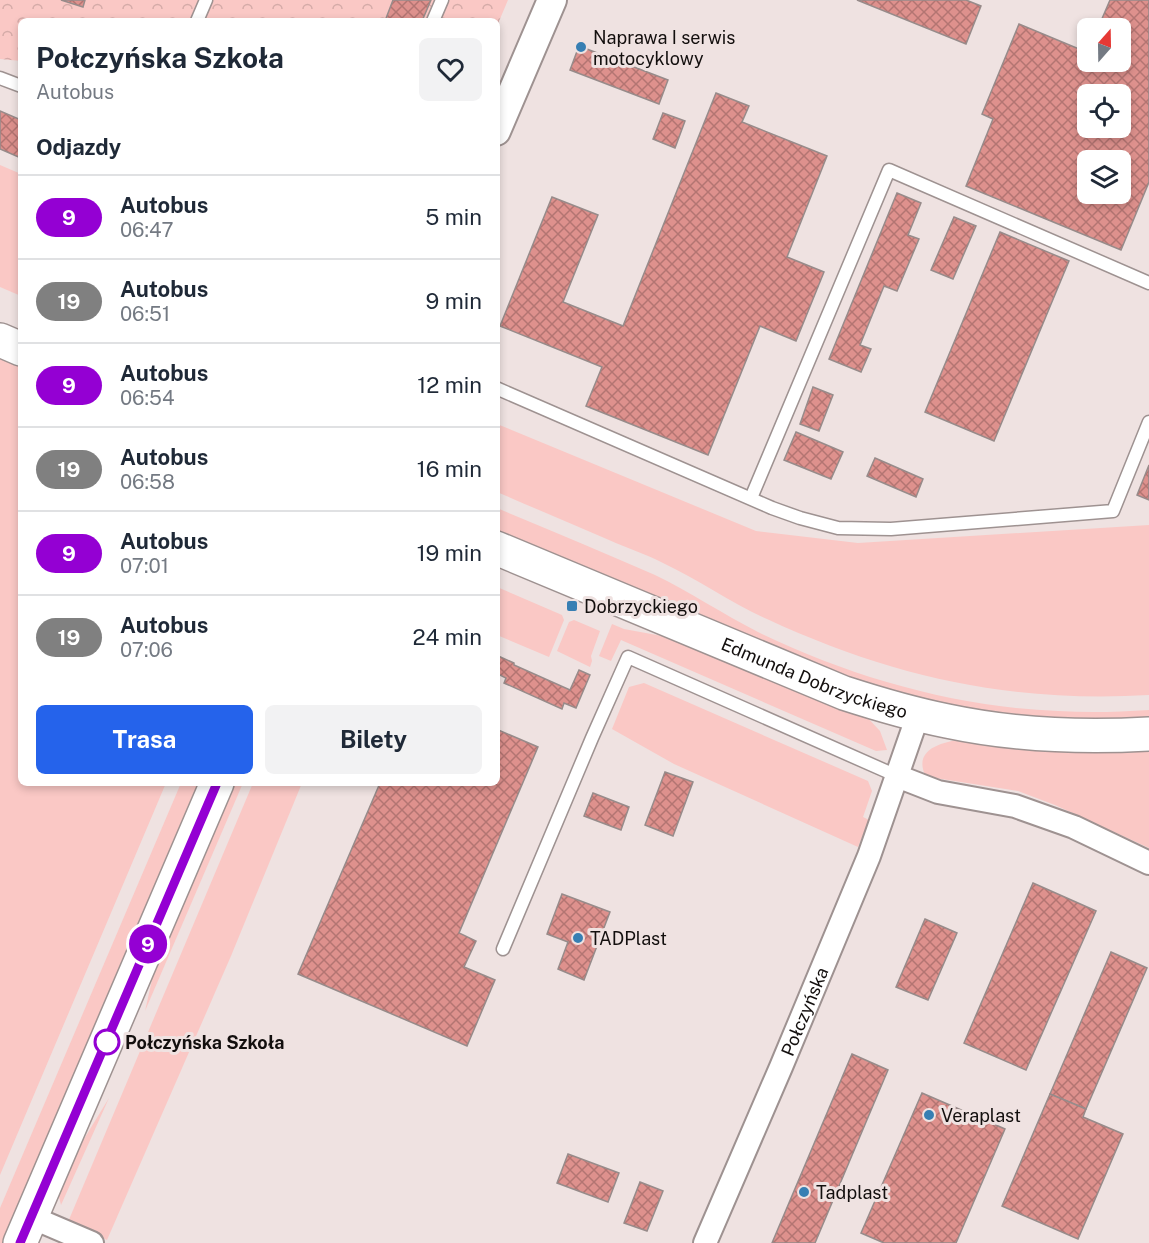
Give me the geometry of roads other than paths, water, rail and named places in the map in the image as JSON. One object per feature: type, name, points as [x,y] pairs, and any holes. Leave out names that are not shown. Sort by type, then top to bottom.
[{"type":"main road","points":[[0,340],[18,348]]},
{"type":"main road","name":"Edmunda Dobrzyckiego","points":[[500,550],[844,693],[918,715],[948,722],[1033,734],[1110,736],[1149,734]]},
{"type":"main road","points":[[26,1230],[216,786]]},
{"type":"street","points":[[500,121],[552,0]]},
{"type":"street","name":"Połczyńska","points":[[705,1243],[869,856],[918,715]]},
{"type":"street","points":[[897,776],[938,792],[1015,806],[1074,827],[1149,863]]},
{"type":"street","points":[[26,1230],[92,1243]]},
{"type":"lane","points":[[198,18],[206,0]]},
{"type":"lane","points":[[434,18],[442,0]]},
{"type":"lane","points":[[0,78],[18,85]]},
{"type":"lane","points":[[751,498],[889,170],[1149,283]]},
{"type":"lane","points":[[500,390],[772,508],[837,528],[891,529],[1113,511],[1149,422]]},
{"type":"lane","points":[[502,949],[628,657],[897,776]]},
{"type":"place","name":"Naprawa I serwis motocyklowy","points":[[581,47]]},
{"type":"place","name":"Dobrzyckiego","points":[[572,606]]},
{"type":"place","name":"TADPlast","points":[[578,938]]},
{"type":"place","name":"Połczyńska Szkoła","points":[[107,1042]]},
{"type":"place","name":"Veraplast","points":[[929,1115]]},
{"type":"place","name":"Tadplast","points":[[804,1192]]}]
